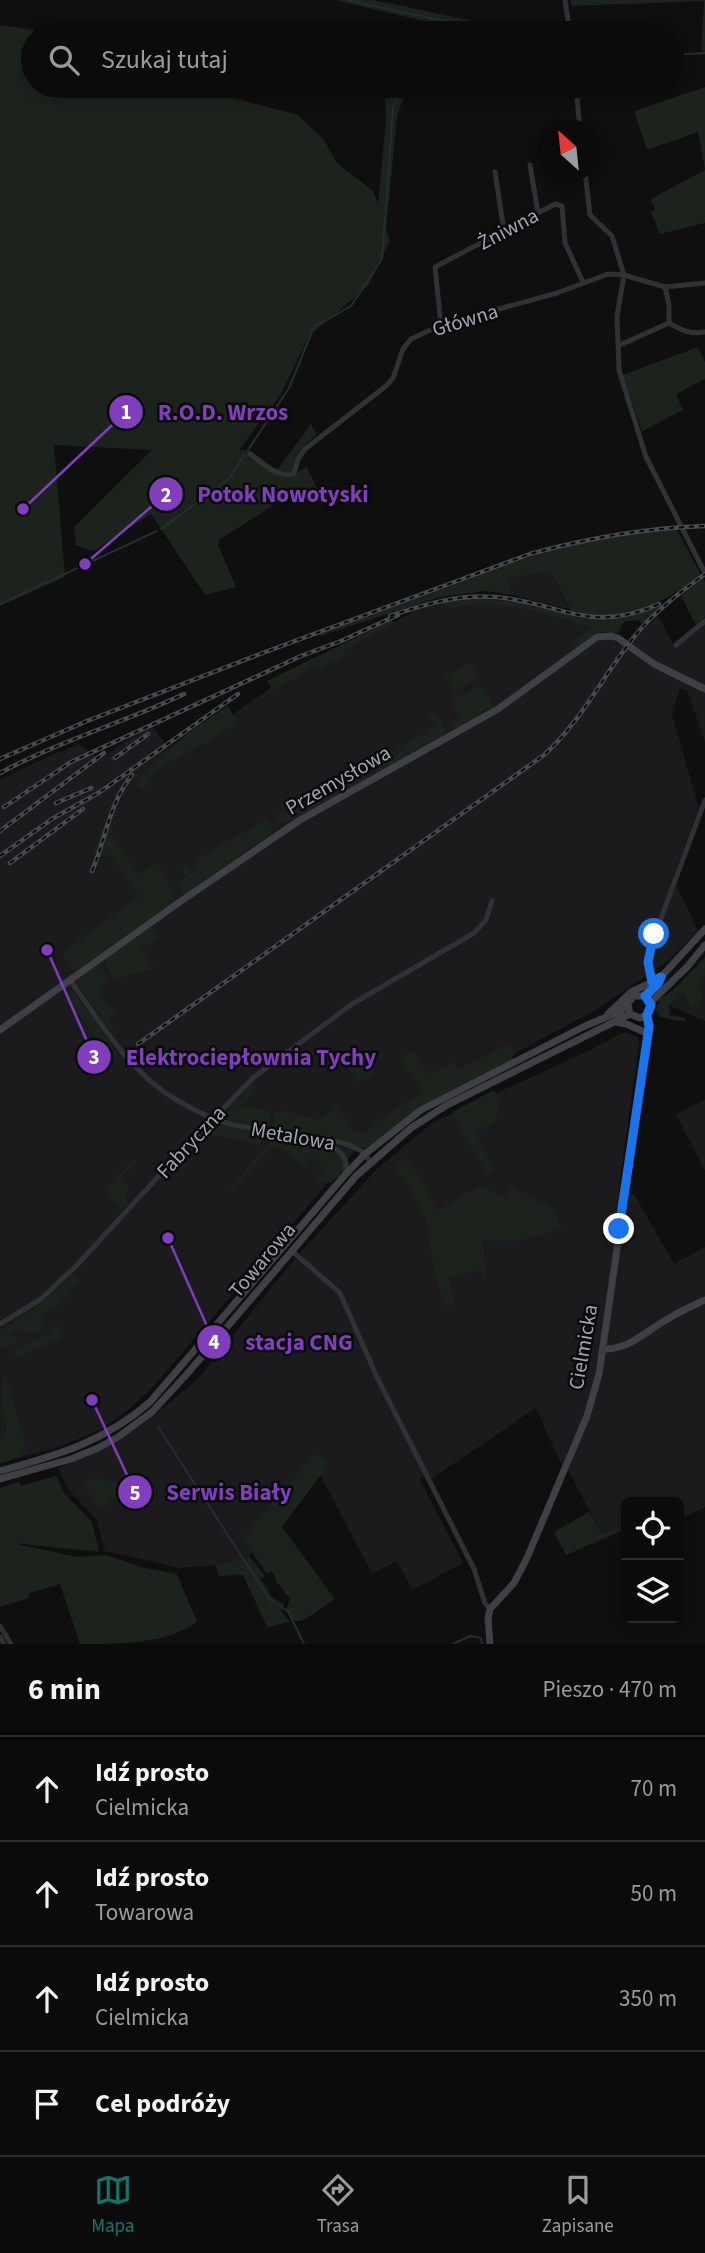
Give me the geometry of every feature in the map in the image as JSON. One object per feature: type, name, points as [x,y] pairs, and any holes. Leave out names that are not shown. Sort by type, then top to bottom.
[{"type":"street","points":[[565,0],[568,21]]},
{"type":"street","points":[[577,98],[579,119]]},
{"type":"street","points":[[530,165],[538,213]]},
{"type":"street","points":[[495,172],[504,231]]},
{"type":"street","points":[[586,182],[590,215],[612,236],[624,275],[617,316],[620,376],[646,457],[705,573]]},
{"type":"street","name":"Żniwna","points":[[441,325],[435,267],[555,204],[562,206],[565,243],[583,282]]},
{"type":"street","name":"Główna","points":[[250,454],[278,474],[294,474],[298,459],[305,449],[393,378],[402,349],[411,339],[441,325],[557,293],[608,274],[624,275],[665,287],[705,282]]},
{"type":"street","points":[[665,287],[669,323]]},
{"type":"street","points":[[620,345],[669,323]]},
{"type":"street","points":[[669,323],[683,331],[705,332]]},
{"type":"street","points":[[676,645],[705,621]]},
{"type":"street","name":"Przemysłowa","points":[[0,1030],[290,827],[498,709],[597,637],[618,638],[654,664],[705,690]]},
{"type":"street","points":[[652,982],[648,967],[650,947],[705,800]]},
{"type":"street","name":"Fabryczna","points":[[0,1324],[41,1299],[76,1265],[254,1077],[352,1004],[474,933],[486,920],[492,901]]},
{"type":"street","points":[[647,1032],[609,1019],[631,992],[661,977],[705,929]]},
{"type":"street","points":[[650,1003],[705,945]]},
{"type":"street","points":[[645,996],[650,1003],[650,1009],[644,1016],[635,1017],[629,1009],[634,996],[645,996],[658,984],[661,977]]},
{"type":"street","name":"Metalowa","points":[[70,980],[130,1062],[176,1100],[213,1119],[337,1142],[365,1154]]},
{"type":"street","name":"Towarowa","points":[[0,1479],[80,1455],[108,1443],[152,1412],[169,1395],[345,1175],[365,1154],[407,1120],[443,1098],[629,1009]]},
{"type":"street","name":"Cielmicka","points":[[490,1609],[514,1583],[534,1543],[587,1416],[598,1374],[649,1027],[644,1016]]},
{"type":"street","name":"Towarowa","points":[[0,1471],[86,1444],[129,1419],[163,1390],[370,1162],[411,1128],[447,1105],[609,1019]]},
{"type":"street","points":[[320,1139],[344,1154],[347,1163],[345,1175]]},
{"type":"street","points":[[365,1154],[370,1162]]},
{"type":"street","points":[[292,1251],[340,1293],[377,1377],[474,1569],[485,1603],[490,1609],[490,1644]]},
{"type":"street","points":[[603,1349],[616,1349],[632,1343],[676,1314],[705,1300]]},
{"type":"street","points":[[0,1626],[11,1644]]},
{"type":"street","points":[[0,1637],[4,1644]]},
{"type":"shaded area","points":[[335,0],[374,0],[473,21],[424,21]]},
{"type":"shaded area","points":[[570,0],[705,0],[705,53],[701,49],[704,1],[572,6]]},
{"type":"shaded area","points":[[0,25],[21,28],[21,98],[234,98],[298,115],[323,139],[337,163],[373,191],[378,204],[386,122],[385,98],[404,98],[397,116],[386,229],[390,241],[368,286],[309,336],[281,394],[239,450],[251,451],[277,470],[311,424],[317,434],[297,456],[294,467],[295,473],[307,467],[320,495],[309,500],[299,489],[219,540],[218,545],[236,587],[205,595],[151,514],[94,551],[76,545],[74,527],[152,450],[54,445],[65,577],[0,606]]},
{"type":"shaded area","points":[[705,87],[705,170],[698,132],[647,150],[634,111],[672,98],[684,98],[684,94]]},
{"type":"shaded area","points":[[705,170],[705,223],[660,234],[651,212],[655,210],[651,199]]},
{"type":"shaded area","points":[[698,347],[705,362],[705,379],[676,394],[683,410],[642,431],[623,375]]},
{"type":"shaded area","points":[[677,530],[701,575],[671,595],[641,609],[608,616],[572,613],[552,574],[545,573],[509,578],[512,595],[487,591],[440,597],[320,636],[319,634],[473,578],[472,576],[571,544]]},
{"type":"shaded area","points":[[552,574],[569,609],[512,595],[509,578]]},
{"type":"shaded area","points":[[703,578],[705,617],[696,625],[681,596]]},
{"type":"shaded area","points":[[480,598],[522,603],[586,619],[628,617],[663,604],[643,624],[638,620],[624,622],[618,633],[600,632],[575,648],[570,643],[592,628],[521,608],[487,605],[447,609],[445,604],[422,607],[454,599]]},
{"type":"shaded area","points":[[479,603],[518,606],[593,628],[570,643],[575,648],[600,632],[627,648],[658,615],[675,648],[705,624],[705,742],[687,690],[680,688],[672,714],[699,808],[673,878],[698,931],[669,960],[594,1011],[418,1105],[361,1144],[151,1389],[129,1409],[102,1429],[59,1447],[0,1463],[0,780],[79,744],[100,759],[153,726],[169,750],[233,714],[271,688],[422,607],[446,604],[447,609]]},
{"type":"shaded area","points":[[392,620],[394,623],[346,649],[342,657],[319,669],[316,665],[273,690],[267,681]]},
{"type":"shaded area","points":[[467,664],[472,666],[478,678],[455,691],[456,694],[453,695],[448,679],[444,681],[444,678]]},
{"type":"shaded area","points":[[477,687],[486,690],[492,706],[459,728],[449,722],[459,717],[451,702]]},
{"type":"shaded area","points":[[228,706],[238,724],[163,766],[152,775],[144,789],[136,785],[166,751]]},
{"type":"shaded area","points":[[433,713],[442,723],[443,736],[375,772],[371,766],[372,762],[376,764],[434,726],[429,714]]},
{"type":"shaded area","points":[[361,772],[367,772],[368,778],[288,822],[282,823],[277,818],[283,811],[290,815],[297,807]]},
{"type":"shaded area","points":[[268,819],[272,827],[271,833],[183,894],[176,883],[186,877],[181,867],[186,864],[192,871],[198,868],[194,860]]},
{"type":"shaded area","points":[[103,825],[113,828],[111,835],[138,874],[158,863],[173,892],[174,901],[79,969],[73,970],[63,958],[66,950],[139,896],[109,853],[103,857],[94,854]]},
{"type":"shaded area","points":[[151,927],[159,937],[141,950],[155,968],[115,979],[104,959]]},
{"type":"shaded area","points":[[705,957],[705,975],[698,985],[704,998],[691,1009],[684,993],[669,1004],[670,1015],[685,1018],[685,1022],[661,1017],[656,1010],[660,999],[672,991]]},
{"type":"shaded area","points":[[94,966],[101,968],[108,978],[108,982],[102,985],[104,989],[98,993],[115,1013],[108,1019],[114,1029],[110,1031],[77,983],[78,979]]},
{"type":"shaded area","points":[[705,970],[705,1021],[661,1002]]},
{"type":"shaded area","points":[[72,990],[118,1054],[111,1060],[66,995]]},
{"type":"shaded area","points":[[625,1032],[638,1037],[618,1193],[634,1194],[674,1264],[705,1247],[705,1507],[684,1518],[684,1497],[621,1497],[621,1525],[602,1534],[568,1470],[560,1462],[536,1408],[432,1478],[425,1475],[419,1478],[463,1563],[412,1590],[397,1561],[372,1574],[320,1474],[247,1558],[215,1565],[180,1568],[105,1551],[97,1520],[69,1490],[58,1468],[109,1446],[145,1422],[196,1381],[297,1256],[377,1169],[432,1123]]},
{"type":"shaded area","points":[[508,1044],[514,1055],[511,1061],[424,1106],[366,1148],[272,1127],[275,1112],[283,1111],[318,1120],[337,1107],[353,1130],[364,1133],[384,1116],[423,1092],[400,1058],[414,1051],[428,1075],[453,1062],[458,1070]]},
{"type":"shaded area","points":[[361,1053],[375,1073],[358,1082],[345,1064]]},
{"type":"shaded area","points":[[251,1084],[257,1090],[240,1106],[271,1111],[269,1126],[266,1128],[227,1120],[222,1115],[225,1109],[229,1111],[247,1092],[245,1089]]},
{"type":"shaded area","points":[[494,1090],[500,1101],[495,1122],[475,1133],[494,1171],[487,1175],[452,1112]]},
{"type":"shaded area","points":[[705,1100],[705,1171],[676,1114]]},
{"type":"shaded area","points":[[211,1125],[264,1133],[266,1136],[259,1144],[209,1134],[199,1144],[195,1141]]},
{"type":"shaded area","points":[[279,1134],[329,1145],[342,1158],[344,1166],[341,1174],[330,1183],[317,1182],[316,1177],[324,1168],[312,1157],[303,1166],[282,1148],[272,1146],[232,1191],[230,1189],[272,1138]]},
{"type":"shaded area","points":[[405,1158],[437,1210],[480,1186],[505,1197],[512,1187],[554,1209],[562,1229],[518,1241],[482,1241],[486,1281],[482,1270],[449,1278],[456,1304],[446,1307],[436,1280],[429,1227],[395,1166]]},
{"type":"shaded area","points":[[138,1161],[121,1177],[129,1187],[126,1193],[128,1205],[121,1209],[108,1194],[107,1187]]},
{"type":"shaded area","points":[[72,1275],[81,1281],[39,1321],[46,1328],[31,1335],[18,1329],[10,1335],[21,1340],[0,1349],[0,1330],[36,1307]]},
{"type":"shaded area","points":[[57,1324],[62,1338],[17,1358],[13,1349],[48,1334]]},
{"type":"shaded area","points":[[5,1375],[26,1441],[17,1458],[0,1463],[0,1440],[7,1428],[2,1401]]},
{"type":"shaded area","points":[[316,1452],[329,1464],[282,1527],[335,1599],[304,1620],[293,1622],[286,1611],[290,1599],[272,1572],[266,1573],[243,1538]]},
{"type":"shaded area","points":[[56,1476],[64,1493],[92,1522],[99,1552],[13,1543],[77,1557],[107,1555],[141,1567],[177,1574],[197,1622],[158,1639],[80,1644],[60,1584],[30,1593],[28,1598],[0,1607],[0,1488],[19,1482],[21,1486]]},
{"type":"shaded area","points":[[96,1478],[117,1484],[116,1497],[103,1507],[97,1505],[84,1486],[85,1481]]},
{"type":"shaded area","points":[[589,1512],[602,1534],[621,1525],[621,1531],[566,1555],[554,1532]]},
{"type":"shaded area","points":[[249,1556],[265,1576],[261,1579],[273,1598],[284,1604],[281,1611],[290,1622],[267,1627],[243,1575],[219,1576],[215,1565]]},
{"type":"waterway","points":[[347,0],[444,21]]},
{"type":"waterway","points":[[684,54],[705,53]]},
{"type":"waterway","points":[[386,210],[393,107],[397,98]]},
{"type":"waterway","points":[[248,450],[289,388],[314,327],[351,306],[382,259],[385,217]]},
{"type":"waterway","points":[[161,529],[229,479],[244,455]]},
{"type":"waterway","points":[[0,604],[157,531]]},
{"type":"waterway","points":[[158,1427],[270,1600],[288,1611],[304,1644]]},
{"type":"waterway","points":[[453,1644],[470,1636],[481,1638],[482,1644]]},
{"type":"railway","points":[[0,759],[87,721],[260,654],[530,554],[617,535],[705,526]]},
{"type":"railway","points":[[138,1044],[544,755],[571,726],[639,631],[662,608],[705,574]]},
{"type":"railway","points":[[390,616],[429,604],[482,596],[519,600],[594,617],[635,613],[659,604]]},
{"type":"railway","points":[[4,807],[71,762],[301,656],[398,615]]},
{"type":"railway","points":[[0,773],[45,751],[184,694]]},
{"type":"railway","points":[[0,856],[52,819],[100,792],[238,694]]},
{"type":"railway","points":[[115,758],[148,734]]},
{"type":"railway","points":[[0,831],[104,753]]},
{"type":"railway","points":[[92,871],[113,809],[132,775]]},
{"type":"railway","points":[[56,803],[91,788]]},
{"type":"railway","points":[[10,863],[83,809]]},
{"type":"place","name":"R.O.D. Wrzos","points":[[23,509]]},
{"type":"place","name":"Potok Nowotyski","points":[[85,564]]},
{"type":"place","name":"Elektrociepłownia Tychy","points":[[47,950]]},
{"type":"place","name":"stacja CNG","points":[[168,1238]]},
{"type":"place","name":"Serwis Biały","points":[[92,1400]]},
{"type":"route","points":[[619,1229],[649,1027],[647,1015],[651,1005],[645,996],[658,984],[661,977],[652,982],[648,967],[654,934]]}]
